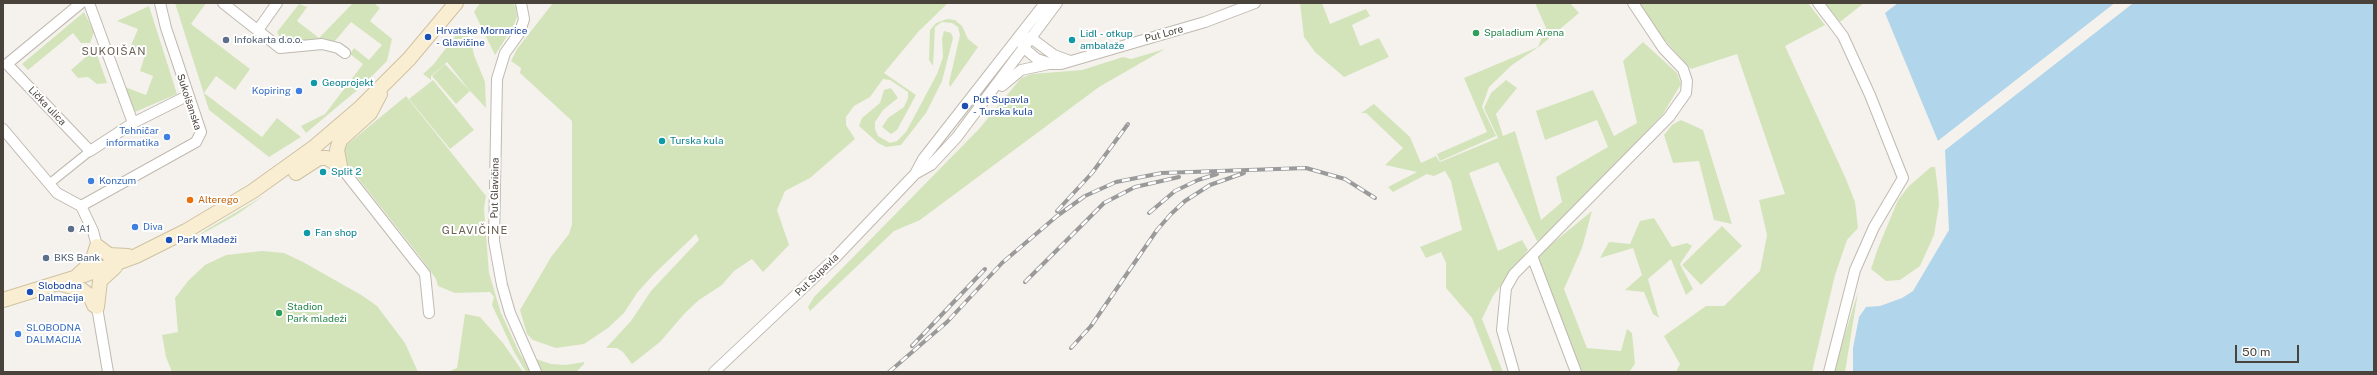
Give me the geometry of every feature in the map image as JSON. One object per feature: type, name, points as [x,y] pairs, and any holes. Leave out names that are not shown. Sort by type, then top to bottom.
[{"type":"main road","points":[[3,300],[76,278],[136,256],[175,237],[253,191],[322,141],[388,82],[456,3]]},
{"type":"main road","points":[[340,166],[337,156],[338,144],[344,135],[370,113],[388,82]]},
{"type":"main road","points":[[253,191],[288,179],[319,158],[326,158],[340,166]]},
{"type":"main road","points":[[76,278],[92,262],[97,246],[109,255],[115,257],[136,256]]},
{"type":"main road","points":[[97,307],[100,281],[120,262]]},
{"type":"main road","points":[[59,283],[82,290],[90,296],[94,305],[97,307]]},
{"type":"street","points":[[5,66],[81,3]]},
{"type":"street","points":[[90,3],[133,123]]},
{"type":"street","name":"Sukoišanska","points":[[81,206],[196,142],[201,132],[187,96],[160,3]]},
{"type":"street","points":[[223,3],[280,48],[322,44],[338,48],[345,53]]},
{"type":"street","points":[[258,30],[278,3]]},
{"type":"street","name":"Put Glavičina","points":[[521,3],[524,19],[520,32],[505,53],[498,79],[494,241],[502,285],[510,313],[536,372]]},
{"type":"street","name":"Put Supavla","points":[[915,174],[923,159],[1045,3]]},
{"type":"street","name":"Put Supavla","points":[[714,372],[835,258],[915,174],[930,165],[957,137],[1057,3]]},
{"type":"street","name":"Put Lore","points":[[987,97],[1021,70],[1072,61],[1205,22],[1255,3]]},
{"type":"street","points":[[1514,372],[1502,330],[1502,312],[1506,288],[1514,274],[1669,117],[1686,93],[1687,81],[1683,69],[1659,42],[1633,3]]},
{"type":"street","points":[[1818,3],[1842,36],[1870,95],[1903,178],[1874,227],[1855,270],[1829,372]]},
{"type":"street","points":[[1052,64],[1037,59],[1024,48],[1019,38],[1030,38],[1054,55],[1072,61]]},
{"type":"street","name":"Lička ulica","points":[[5,66],[90,151]]},
{"type":"street","points":[[49,184],[90,151],[133,123],[187,96]]},
{"type":"street","points":[[3,129],[57,194],[81,206],[93,232],[97,246]]},
{"type":"street","points":[[340,166],[425,274],[429,313]]},
{"type":"street","points":[[1532,256],[1576,372]]},
{"type":"street","points":[[97,307],[108,372]]},
{"type":"green space","points":[[175,3],[206,3],[191,24],[250,69],[235,90],[216,76],[204,93],[262,137],[277,118],[301,137],[269,157],[209,110]]},
{"type":"green space","points":[[353,3],[374,3],[380,8],[370,21],[392,39],[387,61],[361,87],[306,133],[301,126],[325,114],[363,64],[350,54],[354,48],[369,60],[382,45],[351,22],[335,41],[282,42],[277,32],[299,4],[307,7],[297,21],[319,38]]},
{"type":"green space","points":[[480,3],[513,3],[516,7],[517,17],[513,27],[495,55],[474,12]]},
{"type":"green space","points":[[553,3],[948,3],[919,31],[884,73],[916,95],[897,130],[891,134],[882,127],[888,118],[904,107],[908,98],[908,92],[890,80],[883,79],[870,97],[854,106],[846,117],[846,125],[855,139],[810,178],[785,191],[777,210],[789,245],[763,272],[752,259],[734,271],[722,285],[699,300],[685,313],[660,342],[632,364],[623,352],[617,348],[606,348],[631,321],[651,291],[699,240],[696,234],[654,274],[637,293],[624,313],[608,328],[584,344],[556,348],[533,340],[527,334],[520,310],[551,257],[569,234],[572,224],[572,121],[520,73],[521,68],[511,61],[517,49]]},
{"type":"green space","points":[[1300,3],[1322,3],[1330,24],[1366,9],[1370,16],[1352,25],[1360,46],[1379,38],[1389,57],[1344,77],[1315,52],[1304,37]]},
{"type":"green space","points":[[1535,3],[1570,3],[1579,13],[1540,46],[1512,65],[1489,87],[1482,107],[1496,136],[1440,161],[1437,154],[1487,132],[1464,78],[1538,47],[1546,28]]},
{"type":"green space","points":[[1639,3],[1808,3],[1825,25],[1785,46],[1846,179],[1855,202],[1858,228],[1847,240],[1835,275],[1812,372],[1676,372],[1680,364],[1664,336],[1706,306],[1724,306],[1760,271],[1767,235],[1759,200],[1785,194],[1737,54],[1691,69],[1659,34]]},
{"type":"green space","points":[[1825,3],[1864,3],[1840,22]]},
{"type":"green space","points":[[149,6],[177,94],[135,112],[125,87],[146,95],[153,76],[140,71],[145,55],[130,48],[138,29],[117,21]]},
{"type":"green space","points":[[84,12],[94,32],[90,43],[81,43],[73,33],[28,70],[22,64]]},
{"type":"green space","points":[[947,19],[955,20],[962,26],[968,39],[978,47],[950,87],[949,83],[960,35],[958,27],[952,23],[942,22],[935,27],[933,66],[929,60],[930,30],[936,23]]},
{"type":"green space","points":[[460,30],[466,33],[471,41],[474,55],[485,82],[486,108],[470,91],[447,62],[431,76],[431,80],[423,74],[433,65]]},
{"type":"green space","points":[[944,31],[951,33],[953,38],[942,81],[926,113],[901,145],[886,147],[878,143],[859,126],[862,118],[880,103],[884,90],[891,88],[898,98],[883,110],[875,122],[875,129],[878,136],[890,143],[897,141],[906,132],[937,74],[943,57],[942,39]]},
{"type":"green space","points":[[1643,42],[1677,73],[1681,84],[1663,114],[1552,232],[1537,241],[1498,162],[1469,173],[1498,251],[1522,240],[1528,250],[1493,296],[1482,319],[1503,372],[1493,372],[1472,318],[1446,288],[1446,263],[1441,252],[1426,258],[1420,247],[1462,230],[1451,181],[1445,171],[1434,176],[1427,174],[1393,192],[1388,187],[1417,172],[1385,165],[1403,148],[1366,113],[1361,113],[1374,104],[1410,137],[1421,163],[1436,156],[1440,162],[1498,138],[1484,108],[1491,93],[1506,80],[1517,88],[1496,114],[1503,136],[1515,131],[1541,220],[1562,202],[1556,177],[1608,147],[1597,120],[1545,140],[1536,111],[1593,90],[1614,136],[1637,123],[1623,61]]},
{"type":"green space","points":[[95,49],[107,83],[97,84],[88,77],[78,78],[71,70]]},
{"type":"green space","points":[[1165,49],[1099,87],[920,220],[894,231],[810,311],[808,307],[814,297],[979,129],[1021,78],[1032,74],[1082,70],[1123,57],[1131,59]]},
{"type":"green space","points":[[1007,58],[1010,61],[938,148],[938,147]]},
{"type":"green space","points":[[445,64],[470,91],[456,104],[432,76]]},
{"type":"green space","points":[[433,80],[474,130],[450,149],[409,99]]},
{"type":"green space","points":[[406,96],[486,196],[484,208],[489,273],[501,313],[519,352],[531,372],[526,372],[514,352],[492,305],[494,297],[490,292],[455,293],[438,286],[436,279],[421,258],[342,158],[343,148]]},
{"type":"green space","points":[[1681,120],[1703,130],[1732,224],[1714,220],[1699,161],[1673,163],[1664,135],[1672,125]]},
{"type":"green space","points":[[1931,167],[1935,167],[1939,205],[1934,235],[1920,266],[1900,280],[1886,281],[1871,269],[1878,248],[1898,200],[1909,186]]},
{"type":"green space","points":[[265,195],[236,215],[195,238],[206,230]]},
{"type":"green space","points":[[1592,211],[1582,248],[1564,289],[1587,348],[1621,351],[1627,329],[1632,333],[1635,364],[1629,372],[1582,372],[1537,256]]},
{"type":"green space","points":[[1654,218],[1672,247],[1687,243],[1692,246],[1680,264],[1693,289],[1686,295],[1671,259],[1648,279],[1659,318],[1653,314],[1644,292],[1625,290],[1642,275],[1633,248],[1600,258],[1609,242],[1630,244],[1640,221]]},
{"type":"green space","points":[[1722,226],[1742,246],[1701,285],[1682,265]]},
{"type":"green space","name":"Stadion Park mladeži","points":[[262,251],[284,253],[303,262],[363,296],[377,306],[405,343],[418,372],[172,372],[166,357],[162,335],[178,332],[175,298],[188,281],[205,265],[226,255]]},
{"type":"green space","points":[[1858,292],[1845,372],[1834,372],[1837,360]]},
{"type":"green space","points":[[465,314],[480,317],[503,343],[523,372],[448,372],[457,368]]},
{"type":"green space","points":[[536,359],[551,364],[566,365],[584,362],[584,364],[576,372],[542,372],[534,360]]},
{"type":"water","points":[[1898,3],[2115,3],[1938,141],[1885,13]]},
{"type":"water","points":[[2133,3],[2374,3],[2374,372],[1853,372],[1853,348],[1859,317],[1866,307],[1880,306],[1902,298],[1913,291],[1949,230],[1945,150]]},
{"type":"pier","points":[[2115,3],[2116,5],[1939,142],[1938,141]]},
{"type":"pier","points":[[2130,3],[2133,3],[1945,150],[1943,148]]},
{"type":"railway","points":[[1057,211],[1092,173],[1128,124]]},
{"type":"railway","points":[[889,372],[947,322],[1002,263],[1057,216],[1085,196],[1116,182],[1162,173],[1306,168],[1345,179],[1375,198]]},
{"type":"railway","points":[[1071,348],[1091,326],[1157,230],[1171,214],[1185,201],[1210,185],[1244,173]]},
{"type":"railway","points":[[1149,213],[1175,191],[1198,180],[1217,174]]},
{"type":"railway","points":[[1025,282],[1104,203],[1135,187],[1179,177]]},
{"type":"railway","points":[[912,346],[985,269]]},
{"type":"place","name":"Spaladium Arena","points":[[1476,33]]},
{"type":"place","name":"Hrvatske Mornarice - Glavičine","points":[[428,37]]},
{"type":"place","name":"Infokarta d.o.o.","points":[[226,40]]},
{"type":"place","name":"Lidl - otkup ambalaže","points":[[1072,40]]},
{"type":"place","name":"Geoprojekt","points":[[314,83]]},
{"type":"place","name":"Kopiring","points":[[299,91]]},
{"type":"place","name":"Put Supavla - Turska kula","points":[[965,106]]},
{"type":"place","name":"Tehničar informatika","points":[[167,137]]},
{"type":"place","name":"Turska kula","points":[[662,141]]},
{"type":"place","name":"Split 2","points":[[323,172]]},
{"type":"place","name":"Konzum","points":[[91,181]]},
{"type":"place","name":"Alterego","points":[[190,200]]},
{"type":"place","name":"Diva","points":[[135,227]]},
{"type":"place","name":"A1","points":[[71,229]]},
{"type":"place","name":"Fan shop","points":[[307,233]]},
{"type":"place","name":"Park Mladeži","points":[[169,240]]},
{"type":"place","name":"BKS Bank","points":[[46,258]]},
{"type":"place","name":"Slobodna Dalmacija","points":[[30,292]]},
{"type":"place","name":"Stadion Park mladeži","points":[[279,313]]},
{"type":"place","name":"SLOBODNA DALMACIJA","points":[[18,334]]},
{"type":"district","name":"SUKOIŠAN","points":[[114,52]]},
{"type":"district","name":"GLAVIČINE","points":[[475,231]]}]
